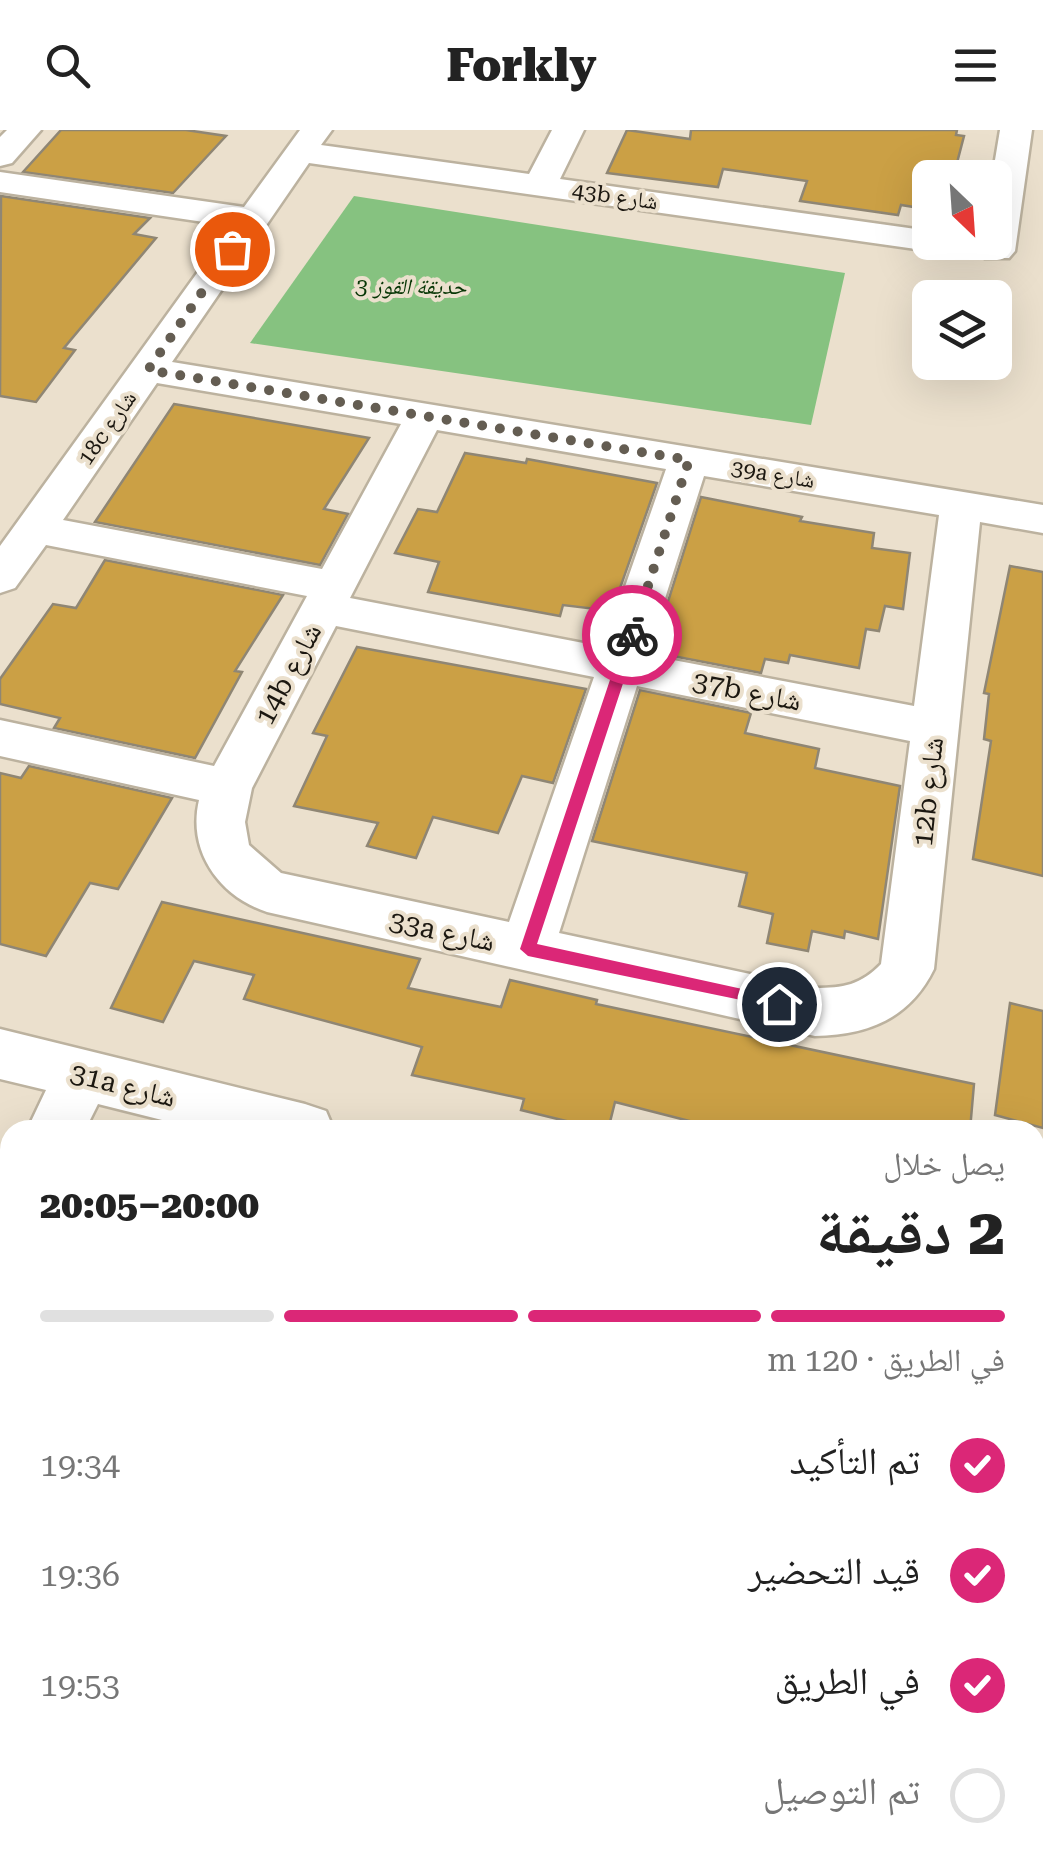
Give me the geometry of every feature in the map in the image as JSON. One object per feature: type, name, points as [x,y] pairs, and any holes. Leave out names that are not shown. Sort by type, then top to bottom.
[{"type":"street","points":[[0,156],[25,130]]},
{"type":"street","points":[[540,186],[568,130]]},
{"type":"street","points":[[1012,253],[1025,133]]},
{"type":"street","name":"43b شارع","points":[[308,141],[540,186],[912,238]]},
{"type":"street","name":"18c شارع","points":[[0,578],[308,141]]},
{"type":"street","points":[[0,182],[253,219]]},
{"type":"street","name":"39a شارع","points":[[148,370],[1043,519]]},
{"type":"street","name":"14b شارع","points":[[303,901],[267,891],[239,872],[222,846],[218,816],[227,788],[426,416]]},
{"type":"street","points":[[528,949],[689,460]]},
{"type":"street","name":"12b شارع","points":[[815,1012],[863,1008],[898,985],[907,968],[961,506]]},
{"type":"street","name":"37b شارع","points":[[35,529],[621,666],[935,728]]},
{"type":"street","points":[[0,738],[227,788]]},
{"type":"street","name":"33a شارع","points":[[303,901],[815,1012]]},
{"type":"street","name":"31a شارع","points":[[0,1054],[265,1120]]},
{"type":"street","points":[[61,1120],[84,1075]]},
{"type":"green space","name":"حديقة القوز 3","points":[[354,196],[845,273],[811,425],[250,343]]},
{"type":"building","points":[[61,130],[186,130],[226,136],[173,193],[23,172]]},
{"type":"building","points":[[627,130],[690,139],[691,130],[957,130],[956,135],[964,136],[958,160],[912,160],[912,207],[901,205],[898,215],[800,201],[807,181],[752,173],[723,169],[718,187],[607,173]]},
{"type":"building","points":[[1,196],[150,218],[134,234],[156,238],[64,348],[75,350],[36,402],[0,396]]},
{"type":"building","points":[[174,404],[369,438],[324,509],[348,514],[320,565],[95,522]]},
{"type":"building","points":[[465,453],[526,463],[527,459],[657,483],[612,611],[563,605],[560,616],[428,592],[439,562],[395,553],[418,509],[437,512]]},
{"type":"building","points":[[701,497],[802,517],[800,521],[874,533],[872,548],[910,553],[903,609],[885,606],[879,631],[866,629],[859,668],[790,655],[788,663],[765,659],[761,673],[652,652]]},
{"type":"building","points":[[105,560],[283,595],[235,671],[242,672],[195,758],[54,728],[60,718],[0,704],[0,679],[53,604],[76,608]]},
{"type":"building","points":[[1010,566],[1043,572],[1043,876],[973,859],[991,741],[984,739],[989,694],[984,693]]},
{"type":"building","points":[[357,647],[586,689],[553,783],[522,776],[498,833],[433,817],[416,858],[367,846],[378,823],[294,806],[327,736],[313,733]]},
{"type":"building","points":[[640,690],[751,713],[745,733],[819,749],[815,768],[900,786],[878,939],[845,931],[844,938],[812,931],[808,951],[767,943],[773,914],[739,906],[747,873],[592,841]]},
{"type":"building","points":[[29,766],[172,798],[118,889],[90,883],[46,956],[0,944],[0,773],[21,778]]},
{"type":"building","points":[[162,902],[420,959],[408,988],[501,1007],[510,980],[597,1000],[596,1004],[974,1084],[971,1120],[685,1120],[615,1102],[610,1120],[562,1120],[521,1110],[524,1099],[412,1075],[422,1047],[244,999],[254,975],[194,961],[163,1022],[111,1008]]},
{"type":"building","points":[[1010,1003],[1043,1011],[1043,1120],[1013,1120],[995,1115]]},
{"type":"way so far","points":[[232,249],[148,370],[689,460],[632,635]]},
{"type":"route","points":[[632,635],[528,949],[779,1004]]}]
